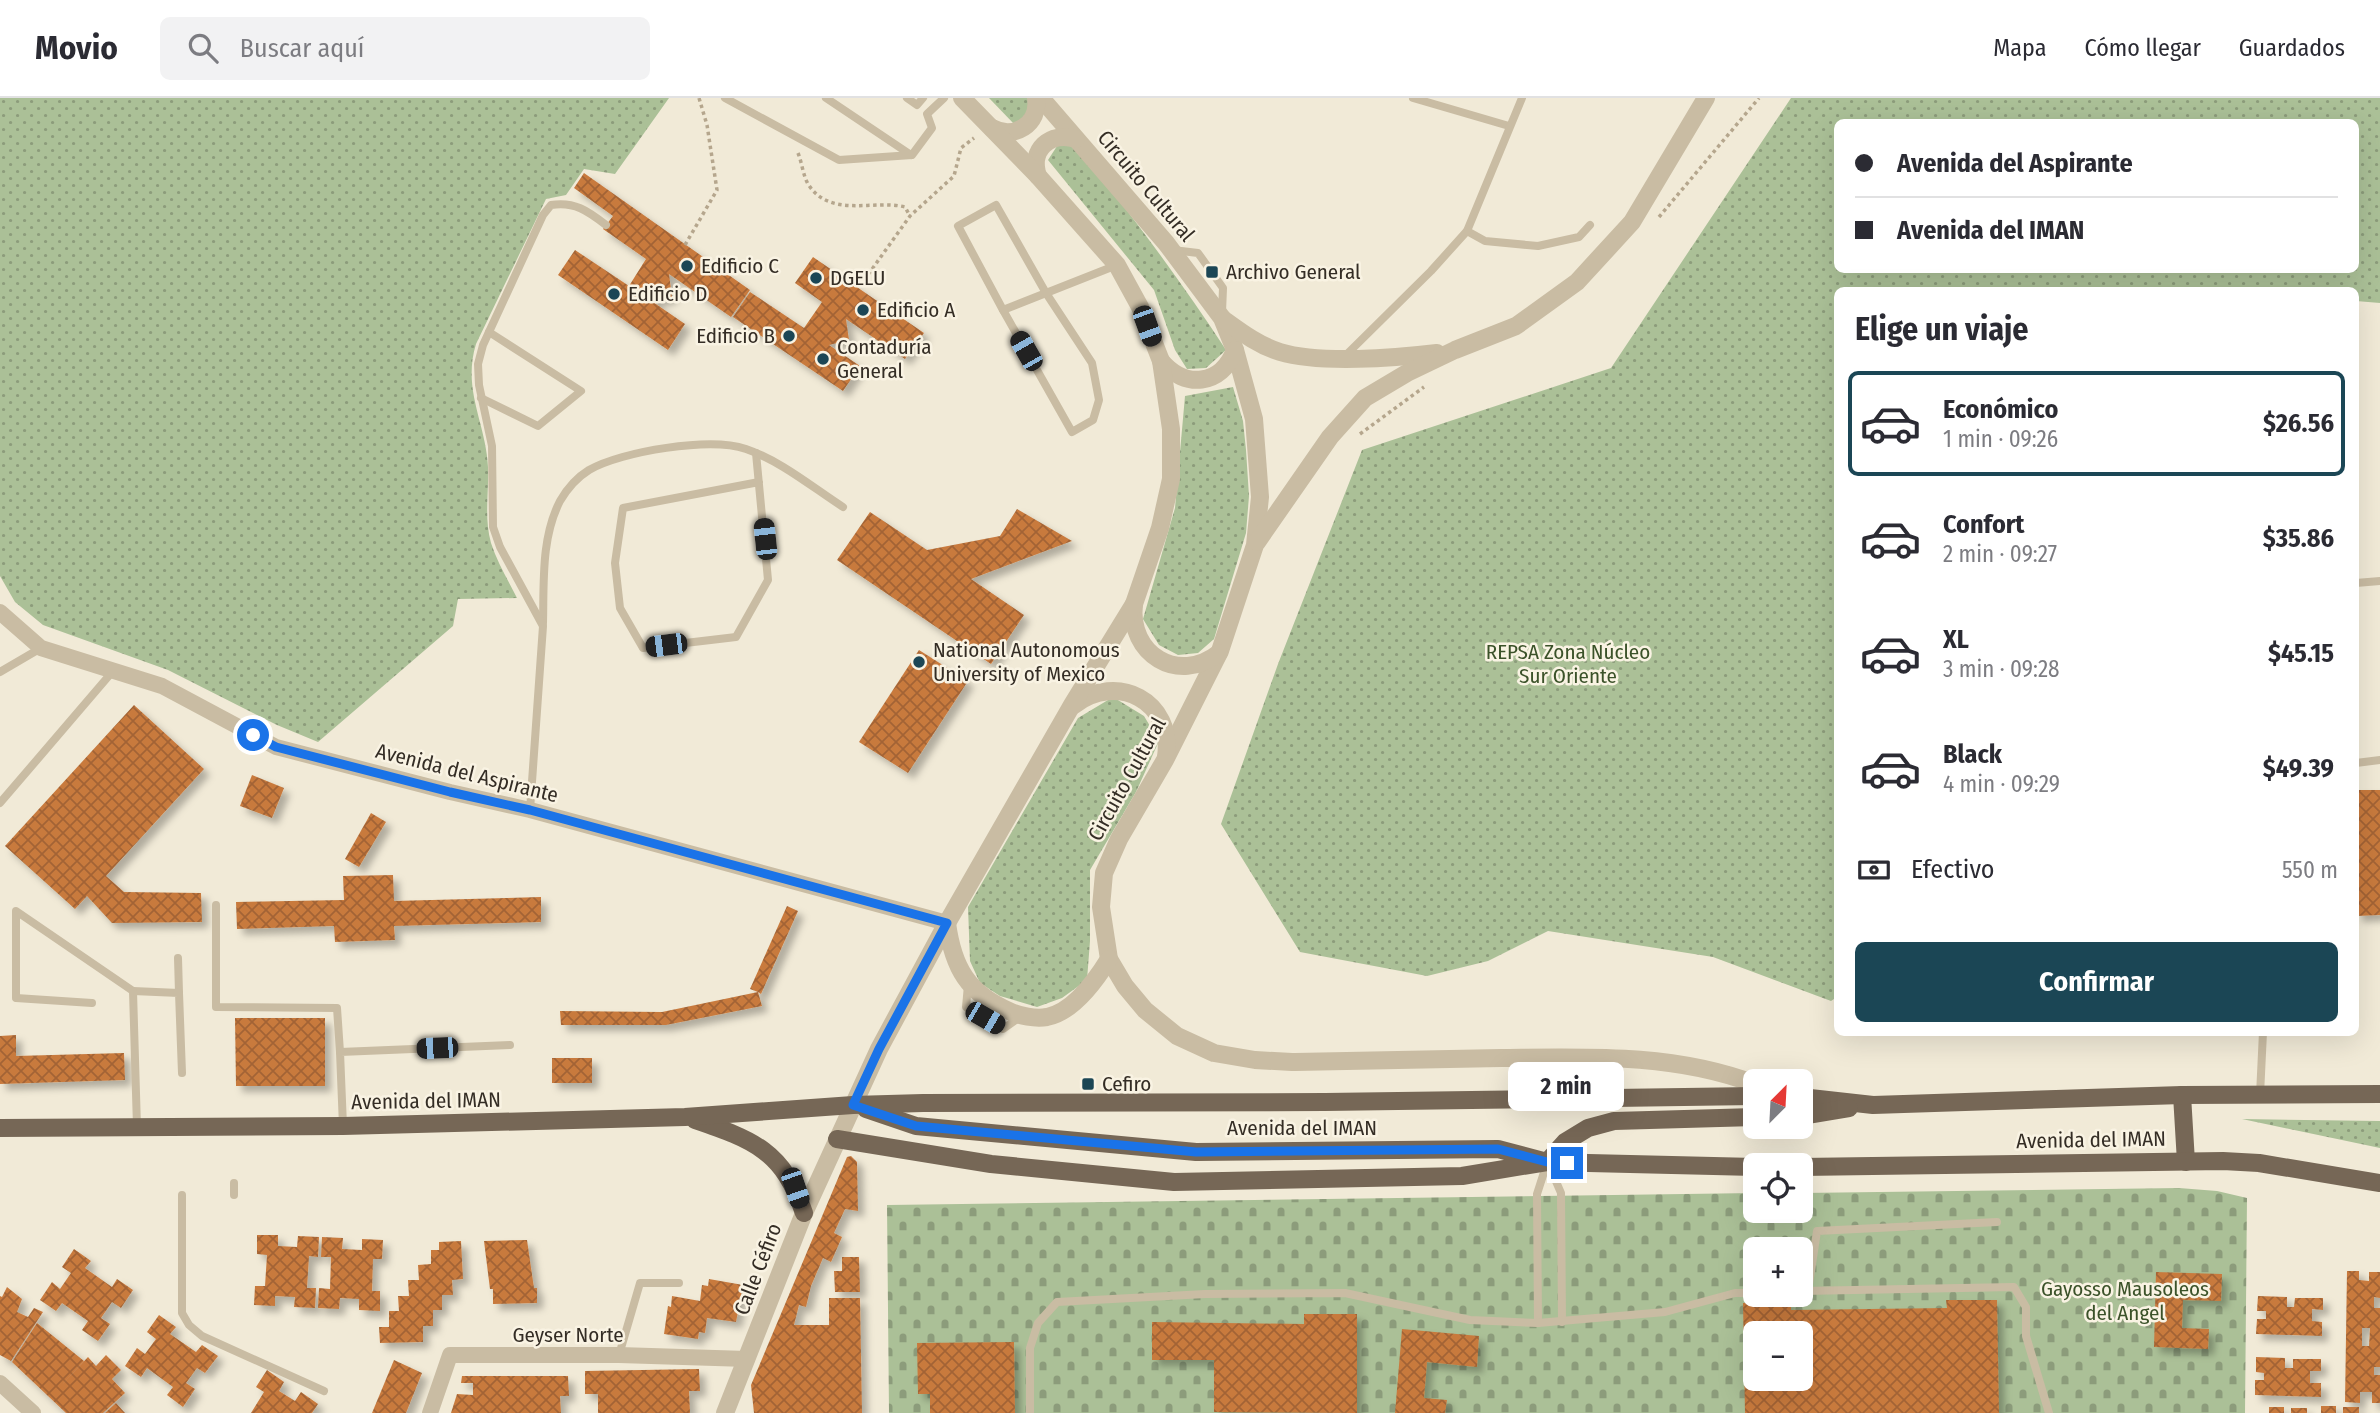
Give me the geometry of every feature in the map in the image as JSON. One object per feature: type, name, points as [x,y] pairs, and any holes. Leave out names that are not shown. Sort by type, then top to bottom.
[{"type":"main road","name":"Avenida del IMAN","points":[[1813,1098],[1873,1104],[2380,1094]]},
{"type":"main road","name":"Avenida del IMAN","points":[[0,1128],[343,1126],[685,1117],[853,1105],[1743,1096]]},
{"type":"main road","points":[[2182,1096],[2186,1162]]},
{"type":"main road","points":[[1813,1114],[1873,1104]]},
{"type":"main road","name":"Avenida del IMAN","points":[[853,1105],[916,1126],[1196,1152],[1498,1149],[1547,1162],[1743,1167]]},
{"type":"main road","points":[[685,1117],[740,1136],[768,1153],[784,1169],[795,1188],[804,1213]]},
{"type":"main road","points":[[837,1139],[991,1164],[1174,1182],[1462,1175],[1547,1162],[1565,1142],[1588,1128],[1614,1121],[1743,1118]]},
{"type":"main road","name":"Avenida del IMAN","points":[[1813,1167],[2259,1163],[2380,1183]]},
{"type":"street","points":[[853,1105],[879,1049],[947,923],[1072,705],[1134,604],[1160,528],[1171,479],[1171,429],[1161,361],[1140,307],[1117,265],[1038,176],[962,98]]},
{"type":"street","points":[[989,126],[1005,133],[1022,130],[1033,118],[1038,98]]},
{"type":"street","name":"Circuito Cultural","points":[[1038,98],[1172,250],[1222,318],[1235,350],[1254,419],[1260,497],[1255,545],[1220,651],[1165,761],[1119,839],[1104,873],[1101,907],[1109,959],[1125,986],[1145,1010],[1177,1036],[1214,1053],[1255,1060],[1292,1062],[1580,1057],[1633,1059],[1668,1062],[1743,1079]]},
{"type":"street","points":[[1255,545],[1329,438],[1366,398],[1407,373],[1455,350],[1516,326],[1577,282],[1632,222],[1706,98]]},
{"type":"street","points":[[1038,176],[1035,170],[1037,155],[1045,143],[1060,136],[1076,139]]},
{"type":"street","points":[[1222,318],[1251,340],[1280,352],[1310,357],[1399,358],[1455,350]]},
{"type":"street","points":[[1161,361],[1182,378],[1200,380],[1225,368],[1235,350]]},
{"type":"street","points":[[1134,604],[1133,616],[1139,639],[1154,657],[1188,666],[1200,664],[1220,651]]},
{"type":"street","name":"Avenida del Aspirante","points":[[0,612],[41,649],[162,686],[276,747],[530,810],[947,923]]},
{"type":"street","points":[[1072,705],[1106,690],[1131,693],[1142,699],[1164,726],[1167,737],[1165,761]]},
{"type":"street","points":[[947,923],[950,947],[968,982],[988,1001],[1021,1016],[1048,1017],[1072,1004],[1093,985],[1109,959]]},
{"type":"street","name":"Calle Céfiro","points":[[725,1413],[804,1213],[853,1105]]},
{"type":"street","name":"Geyser Norte","points":[[430,1413],[450,1355],[619,1355],[747,1359]]},
{"type":"street","points":[[0,1383],[33,1413]]},
{"type":"lane","points":[[725,98],[839,160],[912,155],[932,128],[927,114],[944,98]]},
{"type":"lane","points":[[826,98],[912,155]]},
{"type":"lane","points":[[907,98],[917,105],[923,98]]},
{"type":"lane","points":[[1413,98],[1509,126]]},
{"type":"lane","points":[[1344,357],[1431,271],[1467,231],[1522,98]]},
{"type":"lane","points":[[543,625],[500,547],[494,527],[492,446],[481,398],[478,364],[489,332],[543,215],[551,205],[565,202],[579,206],[606,225]]},
{"type":"lane","points":[[996,205],[1046,293],[1092,363],[1099,400],[1093,420],[1072,432],[1003,310],[958,226],[996,205]]},
{"type":"lane","points":[[1467,231],[1485,241],[1538,246],[1579,237],[1590,225]]},
{"type":"lane","points":[[1003,310],[1117,265]]},
{"type":"lane","points":[[481,398],[538,426],[581,391],[489,332]]},
{"type":"lane","points":[[530,810],[549,529],[564,494],[579,478],[589,470],[633,454],[692,446],[742,448],[756,453],[843,507]]},
{"type":"lane","points":[[756,453],[759,482],[768,580],[736,638],[643,648],[620,608],[615,563],[623,508],[759,482]]},
{"type":"lane","points":[[2359,583],[2380,581]]},
{"type":"lane","points":[[0,672],[41,649]]},
{"type":"lane","points":[[0,803],[113,671]]},
{"type":"lane","points":[[2359,763],[2380,760]]},
{"type":"lane","points":[[216,905],[216,1007],[337,1008],[343,1126]]},
{"type":"lane","points":[[92,1003],[16,998],[16,911],[133,991],[178,993]]},
{"type":"lane","points":[[178,958],[182,1073]]},
{"type":"lane","points":[[133,991],[137,1128]]},
{"type":"lane","points":[[2260,1095],[2263,1036]]},
{"type":"lane","points":[[340,1052],[510,1045]]},
{"type":"lane","points":[[1547,1162],[1560,1193],[1562,1322]]},
{"type":"lane","points":[[1538,1323],[1537,1194],[1547,1162]]},
{"type":"lane","points":[[234,1183],[234,1195]]},
{"type":"lane","points":[[182,1195],[182,1313],[189,1325],[202,1336],[324,1391]]},
{"type":"lane","points":[[1813,1246],[1816,1231],[1997,1222]]},
{"type":"lane","points":[[619,1355],[640,1283],[679,1283]]},
{"type":"lane","points":[[1813,1291],[2014,1287],[2026,1307],[2026,1336],[2049,1413]]},
{"type":"lane","points":[[1030,1413],[1030,1348],[1038,1324],[1057,1302],[1205,1294],[1345,1293],[1470,1320],[1538,1323],[1665,1312],[1743,1293]]},
{"type":"path","points":[[685,245],[718,190],[707,125],[699,98]]},
{"type":"path","points":[[860,286],[910,216],[954,176],[961,148],[989,126]]},
{"type":"path","points":[[794,146],[809,186],[823,198],[841,206],[891,203],[905,207],[910,216]]},
{"type":"green space","points":[[0,98],[669,98],[615,174],[584,169],[566,195],[546,199],[476,344],[472,361],[473,392],[488,467],[489,534],[496,557],[517,598],[458,599],[453,626],[318,742],[277,725],[168,670],[43,625],[15,602],[0,576]]},
{"type":"green space","points":[[989,98],[1032,98],[1026,118],[1015,125]]},
{"type":"green space","name":"REPSA Zona Núcleo Sur Oriente","points":[[1791,98],[2380,98],[2380,303],[2359,301],[2359,287],[1834,287],[1834,999],[1831,1001],[1713,957],[1548,931],[1488,961],[1427,976],[1300,952],[1221,824],[1278,664],[1362,450],[1611,368]]},
{"type":"green space","points":[[1059,143],[1074,143],[1153,245],[1226,350],[1206,368],[1187,369],[1175,350],[1154,290],[1048,160]]},
{"type":"green space","points":[[1233,387],[1243,421],[1246,450],[1249,496],[1246,533],[1214,639],[1198,653],[1178,655],[1159,645],[1143,619],[1175,508],[1185,396]]},
{"type":"green space","points":[[1113,697],[1144,716],[1159,741],[1136,792],[1090,870],[1087,980],[1062,998],[1037,1007],[1000,996],[980,983],[970,961],[968,907],[1078,718]]},
{"type":"green space","points":[[2242,1119],[2380,1121],[2380,1148]]},
{"type":"green space","name":"Gayosso Mausoleos del Angel","points":[[2179,1188],[2217,1191],[2247,1198],[2245,1413],[889,1413],[887,1205],[1743,1193],[1743,1223],[1813,1223],[1813,1193]]},
{"type":"building","points":[[584,173],[750,290],[731,317],[669,274],[672,297],[653,302],[685,324],[668,350],[558,275],[575,250],[629,286],[646,259],[603,229],[613,216],[574,188]]},
{"type":"building","points":[[813,257],[924,333],[905,359],[846,319],[849,340],[829,345],[860,366],[843,391],[733,317],[750,292],[804,328],[822,302],[795,283]]},
{"type":"building","points":[[1017,509],[1072,541],[971,579],[1024,615],[991,664],[837,560],[870,512],[927,550],[1000,536]]},
{"type":"building","points":[[919,650],[968,681],[908,773],[859,742]]},
{"type":"building","points":[[134,705],[204,769],[106,876],[124,892],[201,893],[202,922],[112,923],[87,896],[75,909],[5,846]]},
{"type":"building","points":[[252,775],[284,788],[272,818],[240,806]]},
{"type":"building","points":[[2359,790],[2380,790],[2380,915],[2359,916]]},
{"type":"building","points":[[371,813],[386,822],[359,867],[345,859]]},
{"type":"building","points":[[393,875],[394,901],[541,897],[541,922],[394,926],[395,940],[335,942],[334,926],[237,929],[236,902],[344,900],[343,876]]},
{"type":"building","points":[[787,906],[798,911],[761,994],[750,989]]},
{"type":"building","points":[[758,992],[762,1006],[666,1025],[561,1025],[560,1011],[662,1012]]},
{"type":"building","points":[[235,1018],[325,1018],[325,1086],[236,1086]]},
{"type":"building","points":[[16,1035],[16,1056],[124,1053],[125,1080],[0,1084],[0,1036]]},
{"type":"building","points":[[552,1058],[592,1058],[592,1083],[552,1083]]},
{"type":"building","points":[[851,1156],[857,1162],[858,1211],[845,1209],[834,1233],[842,1237],[831,1262],[823,1258],[811,1286],[806,1307],[799,1305],[794,1325],[829,1325],[829,1298],[860,1298],[862,1413],[754,1413],[751,1385],[847,1157]]},
{"type":"building","points":[[257,1235],[278,1235],[278,1246],[297,1247],[298,1236],[319,1237],[318,1257],[309,1256],[307,1288],[316,1288],[315,1308],[294,1307],[295,1297],[275,1296],[275,1306],[254,1305],[255,1286],[265,1286],[267,1255],[257,1254]]},
{"type":"building","points":[[322,1237],[343,1238],[342,1249],[362,1250],[362,1239],[383,1240],[382,1259],[373,1259],[372,1291],[380,1291],[380,1311],[359,1310],[359,1299],[340,1298],[339,1309],[318,1308],[319,1288],[330,1289],[331,1257],[321,1257]]},
{"type":"building","points":[[527,1240],[534,1288],[537,1288],[537,1303],[493,1304],[493,1289],[490,1289],[484,1241]]},
{"type":"building","points":[[461,1241],[463,1279],[452,1280],[453,1295],[442,1295],[442,1310],[433,1310],[433,1326],[423,1326],[423,1342],[380,1343],[379,1327],[389,1327],[389,1311],[399,1311],[398,1296],[409,1296],[408,1280],[419,1280],[418,1265],[431,1264],[431,1250],[439,1250],[439,1242]]},
{"type":"building","points":[[74,1249],[91,1261],[85,1268],[112,1287],[117,1279],[133,1290],[121,1308],[112,1302],[101,1318],[110,1324],[98,1341],[82,1330],[88,1321],[62,1303],[56,1311],[40,1300],[52,1282],[60,1289],[71,1273],[62,1267]]},
{"type":"building","points":[[842,1257],[859,1257],[860,1292],[835,1292],[834,1271],[842,1271]]},
{"type":"building","points":[[2347,1271],[2359,1271],[2359,1280],[2369,1281],[2369,1272],[2380,1272],[2380,1298],[2374,1297],[2374,1308],[2380,1308],[2380,1367],[2374,1367],[2374,1375],[2380,1375],[2380,1403],[2372,1403],[2372,1392],[2360,1392],[2360,1403],[2345,1402]],"holes":[[[2362,1328],[2370,1328],[2369,1346],[2362,1346]]]},
{"type":"building","points":[[2156,1272],[2222,1274],[2221,1301],[2183,1300],[2182,1328],[2209,1329],[2208,1349],[2154,1347]]},
{"type":"building","points":[[709,1279],[743,1285],[736,1322],[707,1318],[705,1333],[699,1332],[698,1339],[664,1334],[672,1296],[700,1301],[702,1285],[708,1286]]},
{"type":"building","points":[[7,1287],[22,1299],[17,1312],[28,1317],[34,1308],[43,1312],[11,1361],[0,1355],[0,1296],[2,1297]]},
{"type":"building","points":[[2258,1296],[2287,1297],[2287,1307],[2294,1307],[2295,1298],[2323,1298],[2323,1310],[2312,1309],[2312,1321],[2322,1322],[2322,1336],[2256,1334],[2257,1319],[2266,1319],[2266,1311],[2257,1311]]},
{"type":"building","points":[[1946,1300],[1997,1300],[1999,1413],[1745,1413],[1745,1391],[1813,1391],[1813,1321],[1743,1321],[1743,1307],[1791,1307],[1791,1310],[1947,1308]]},
{"type":"building","points":[[1304,1314],[1357,1314],[1357,1413],[1214,1412],[1214,1360],[1152,1360],[1152,1322],[1304,1324]]},
{"type":"building","points":[[159,1315],[176,1327],[170,1334],[196,1352],[202,1345],[218,1356],[205,1373],[197,1368],[186,1383],[195,1389],[183,1407],[167,1395],[173,1387],[147,1368],[141,1377],[125,1366],[137,1348],[145,1354],[156,1339],[147,1332]]},
{"type":"building","points":[[37,1323],[84,1361],[56,1391],[88,1357],[96,1366],[106,1355],[121,1370],[112,1379],[125,1393],[103,1413],[66,1413],[12,1362]]},
{"type":"building","points":[[1402,1329],[1479,1336],[1477,1367],[1427,1362],[1424,1398],[1447,1400],[1445,1413],[1395,1413]]},
{"type":"building","points":[[1014,1342],[1015,1413],[930,1413],[930,1394],[918,1394],[917,1343]]},
{"type":"building","points":[[2256,1357],[2285,1358],[2285,1368],[2293,1368],[2293,1359],[2321,1359],[2321,1371],[2310,1371],[2310,1383],[2321,1383],[2321,1397],[2255,1395],[2255,1380],[2264,1380],[2264,1373],[2256,1372]]},
{"type":"building","points":[[394,1360],[422,1373],[406,1413],[372,1413]]},
{"type":"building","points":[[699,1369],[700,1391],[689,1391],[690,1413],[598,1413],[598,1394],[585,1394],[585,1371]]},
{"type":"building","points":[[267,1370],[284,1382],[279,1391],[295,1401],[301,1392],[318,1404],[312,1413],[251,1413],[264,1392],[256,1387]]},
{"type":"building","points":[[462,1376],[568,1376],[569,1396],[560,1396],[561,1413],[451,1413],[457,1394],[473,1395],[473,1383],[461,1383]]},
{"type":"building","points":[[116,1403],[125,1413],[105,1413]]},
{"type":"building","points":[[2321,1406],[2336,1406],[2336,1413],[2321,1413]]},
{"type":"building","points":[[2269,1407],[2284,1407],[2284,1413],[2269,1413]]},
{"type":"building","points":[[2343,1407],[2359,1407],[2359,1413],[2343,1413]]},
{"type":"building","points":[[2291,1408],[2307,1408],[2307,1413],[2291,1413]]},
{"type":"place","name":"Edificio C","points":[[687,266]]},
{"type":"place","name":"Archivo General","points":[[1212,272]]},
{"type":"place","name":"DGELU","points":[[816,278]]},
{"type":"place","name":"Edificio D","points":[[614,294]]},
{"type":"place","name":"Edificio A","points":[[863,310]]},
{"type":"place","name":"Edificio B","points":[[789,336]]},
{"type":"place","name":"Contaduría General","points":[[823,359]]},
{"type":"place","name":"National Autonomous University of Mexico","points":[[919,662]]},
{"type":"place","name":"Cefiro","points":[[1088,1084]]},
{"type":"route","points":[[253,735],[276,747],[530,810],[947,923],[879,1049],[853,1105],[916,1126],[1196,1152],[1498,1149],[1547,1162],[1567,1163]]}]
